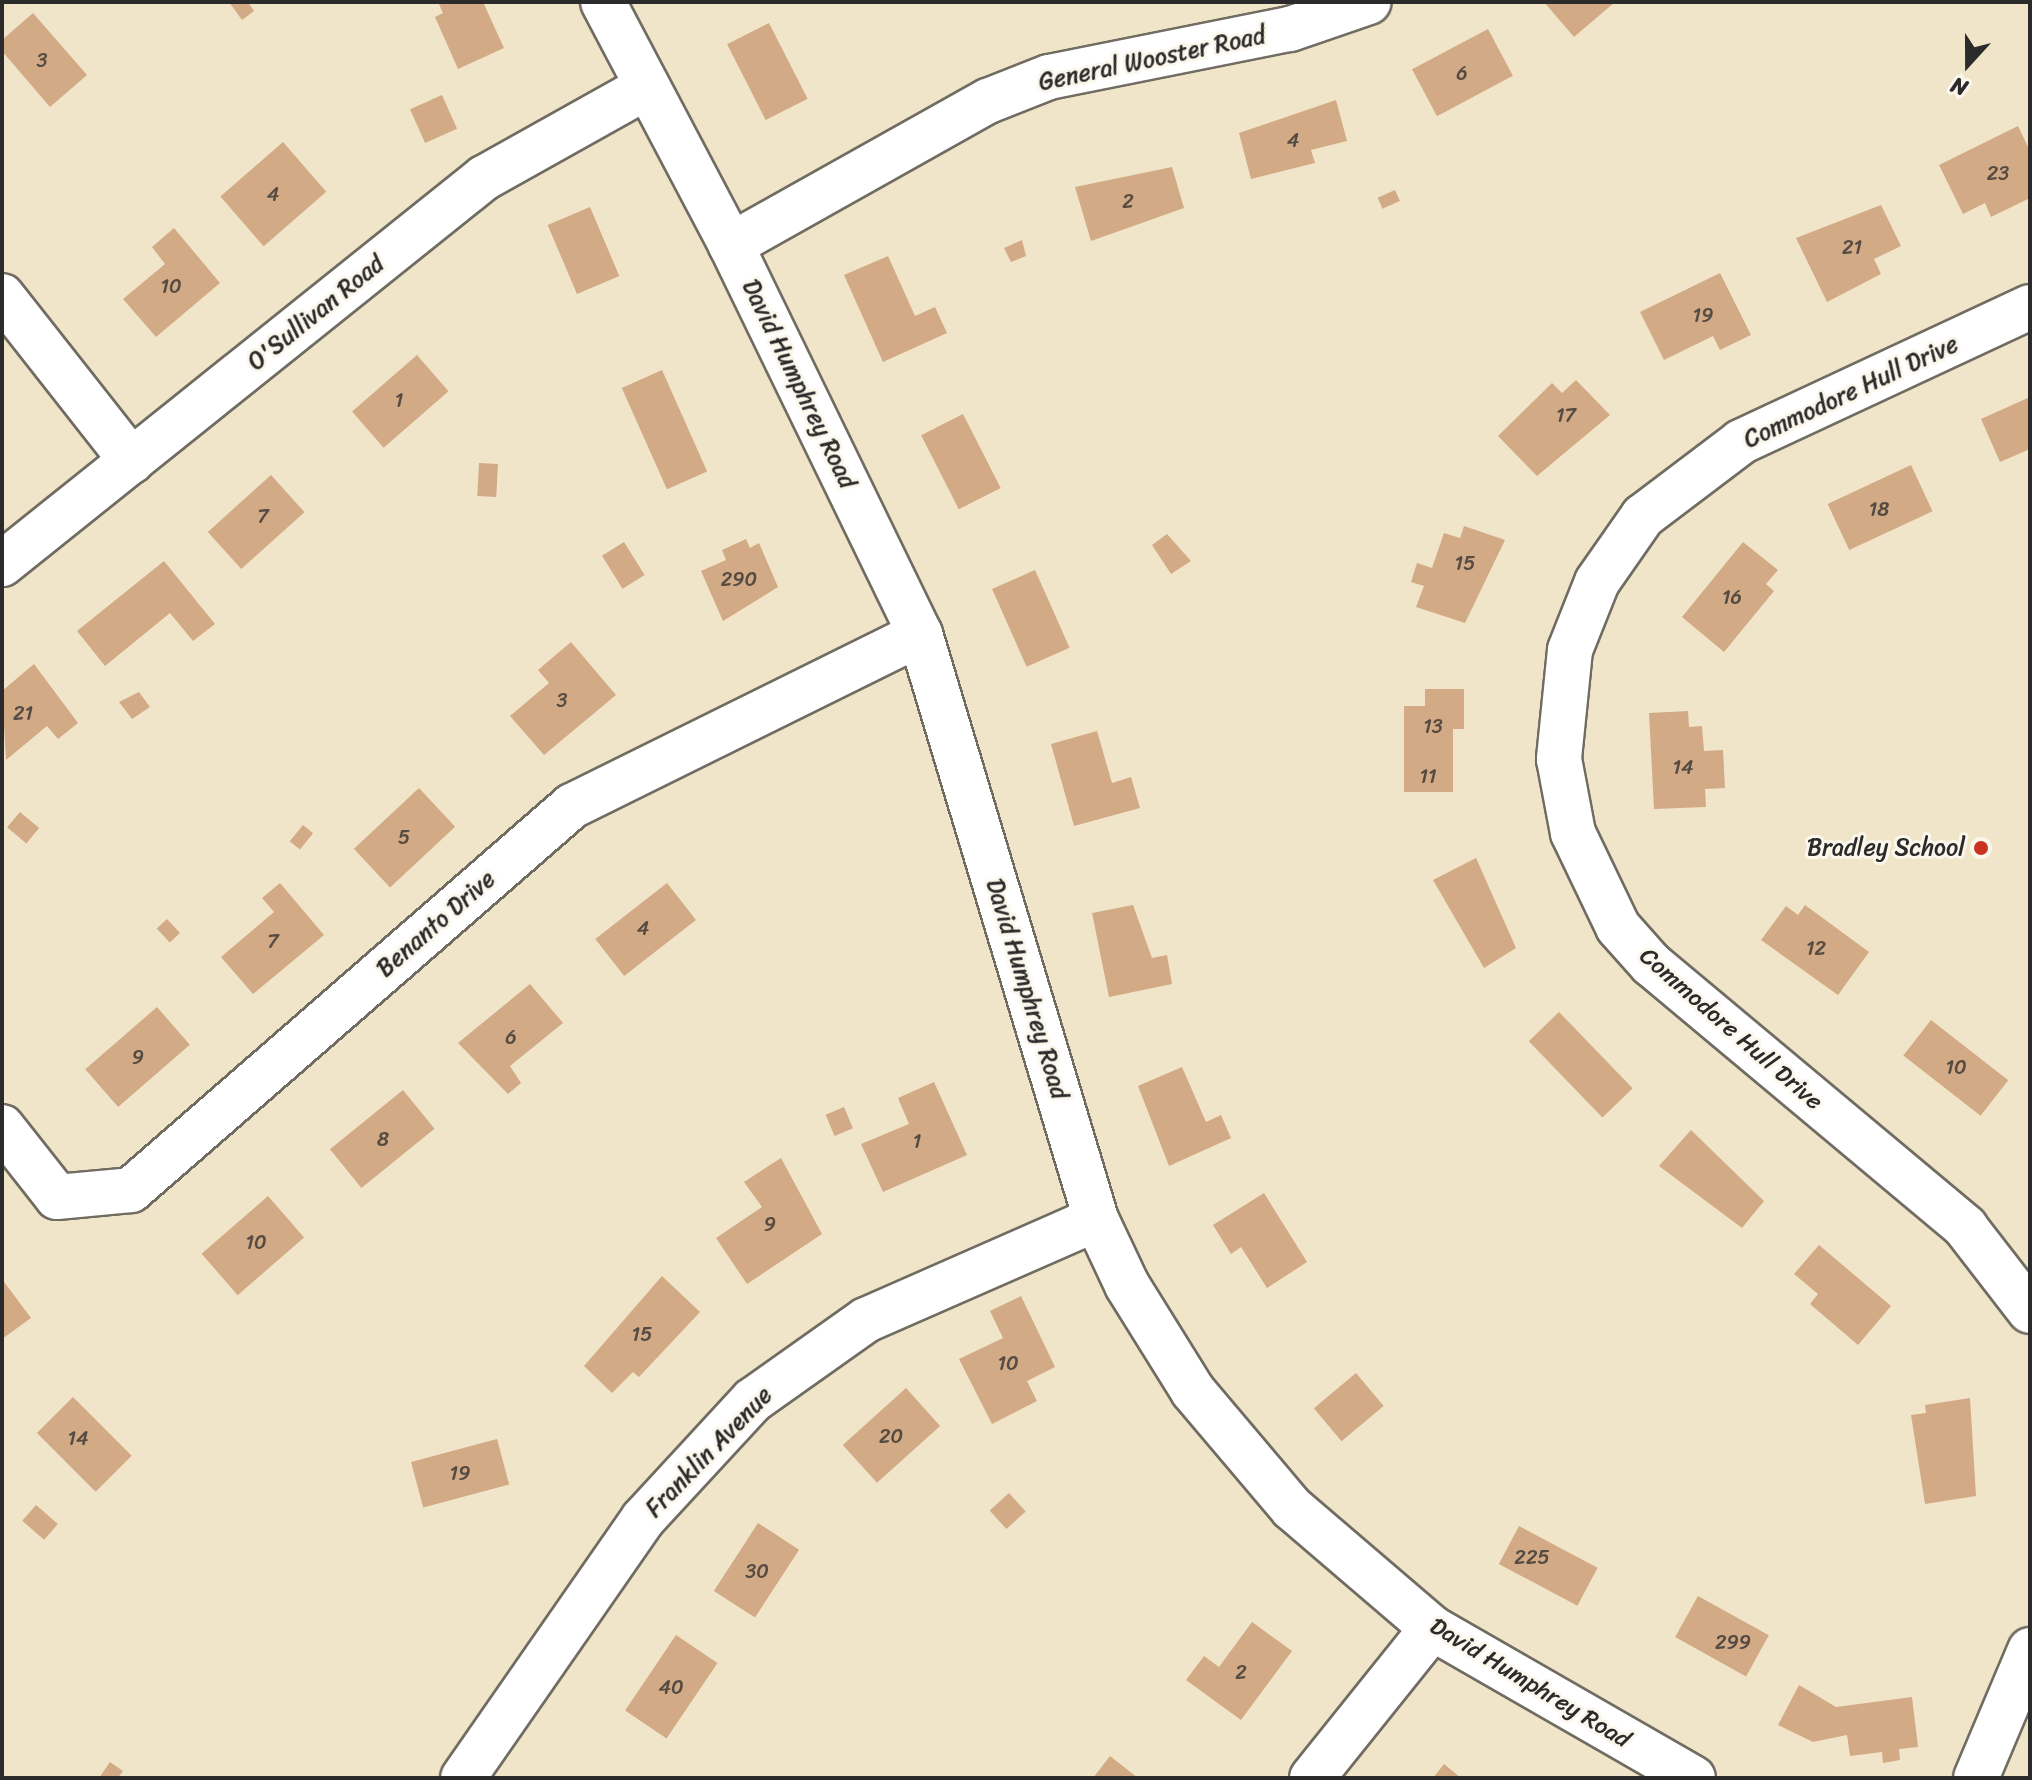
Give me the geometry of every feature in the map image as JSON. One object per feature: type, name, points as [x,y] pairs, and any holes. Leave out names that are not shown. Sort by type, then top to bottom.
[{"type":"street","name":"David Humphrey Road","points":[[603,2],[731,245],[920,634],[1096,1219],[1127,1285],[1193,1391],[1292,1508],[1432,1628],[1693,1778]]},
{"type":"street","name":"General Wooster Road","points":[[731,245],[988,101],[1037,82],[1290,29],[1369,2]]},
{"type":"street","name":"O'Sullivan Road","points":[[2,564],[484,178],[647,87]]},
{"type":"street","points":[[2,296],[132,461]]},
{"type":"street","name":"Commodore Hull Drive","points":[[2030,307],[1741,442],[1643,516],[1597,582],[1570,650],[1559,759],[1573,833],[1618,927],[1651,964],[1965,1227],[2030,1311]]},
{"type":"street","name":"Benanto Drive","points":[[2,1127],[57,1197],[131,1190],[572,806],[920,634]]},
{"type":"street","name":"Franklin Avenue","points":[[463,1778],[643,1519],[753,1400],[866,1320],[1096,1219]]},
{"type":"street","points":[[1312,1778],[1432,1628]]},
{"type":"street","points":[[1976,1778],[2030,1650]]},
{"type":"building","points":[[229,2],[248,2],[254,11],[242,20]]},
{"type":"building","points":[[438,2],[483,2],[504,48],[458,69],[435,17],[443,13]]},
{"type":"building","points":[[1544,2],[1615,2],[1574,37]]},
{"type":"building","points":[[33,13],[87,75],[50,107],[2,51],[2,40]]},
{"type":"building","points":[[769,23],[808,99],[766,120],[727,44]]},
{"type":"building","points":[[1488,29],[1513,76],[1437,116],[1412,69]]},
{"type":"building","points":[[442,95],[457,129],[425,143],[410,109]]},
{"type":"building","points":[[1336,100],[1347,141],[1311,150],[1315,163],[1251,179],[1239,133]]},
{"type":"building","points":[[2018,126],[2030,151],[2030,198],[1991,217],[1985,203],[1963,214],[1939,165]]},
{"type":"building","points":[[283,142],[326,192],[264,246],[220,196]]},
{"type":"building","points":[[1172,167],[1184,208],[1091,241],[1075,187]]},
{"type":"building","points":[[1395,190],[1400,201],[1383,209],[1378,198]]},
{"type":"building","points":[[1881,205],[1901,246],[1874,259],[1881,274],[1827,302],[1796,238]]},
{"type":"building","points":[[590,207],[619,276],[577,294],[548,225]]},
{"type":"building","points":[[174,228],[220,283],[156,337],[123,299],[165,264],[152,247]]},
{"type":"building","points":[[1022,240],[1026,256],[1011,262],[1004,248]]},
{"type":"building","points":[[888,256],[915,316],[935,307],[947,333],[883,362],[844,275]]},
{"type":"building","points":[[1720,273],[1751,335],[1720,350],[1713,336],[1664,360],[1640,312]]},
{"type":"building","points":[[417,355],[448,391],[384,448],[352,411]]},
{"type":"building","points":[[662,370],[707,471],[667,489],[622,388]]},
{"type":"building","points":[[1576,380],[1610,415],[1537,476],[1498,436],[1552,383],[1562,393]]},
{"type":"building","points":[[2030,397],[2030,449],[2000,462],[1981,419]]},
{"type":"building","points":[[963,414],[1001,488],[959,509],[921,435]]},
{"type":"building","points":[[479,463],[498,464],[496,497],[477,496]]},
{"type":"building","points":[[1911,465],[1933,511],[1849,550],[1828,504]]},
{"type":"building","points":[[271,475],[304,512],[241,569],[208,532]]},
{"type":"building","points":[[1464,526],[1505,540],[1465,623],[1416,607],[1424,586],[1411,582],[1417,563],[1432,568],[1444,533],[1460,538]]},
{"type":"building","points":[[1167,534],[1191,561],[1171,574],[1152,545]]},
{"type":"building","points":[[746,539],[750,548],[759,543],[778,587],[723,621],[701,571],[726,560],[722,550]]},
{"type":"building","points":[[624,542],[645,575],[623,589],[602,556]]},
{"type":"building","points":[[1743,542],[1778,570],[1766,584],[1774,591],[1724,652],[1682,617]]},
{"type":"building","points":[[164,561],[215,624],[193,641],[170,613],[105,666],[77,631]]},
{"type":"building","points":[[1035,570],[1070,648],[1027,667],[992,589]]},
{"type":"building","points":[[571,642],[616,695],[544,755],[510,716],[549,683],[538,670]]},
{"type":"building","points":[[34,664],[78,723],[58,739],[47,726],[6,760],[2,691]]},
{"type":"building","points":[[1425,689],[1464,689],[1464,729],[1453,729],[1453,792],[1404,792],[1404,706],[1425,706]]},
{"type":"building","points":[[139,692],[150,707],[132,719],[119,702]]},
{"type":"building","points":[[1688,711],[1689,727],[1702,726],[1704,751],[1723,750],[1725,788],[1705,789],[1706,807],[1654,809],[1649,713]]},
{"type":"building","points":[[1097,731],[1112,783],[1131,777],[1140,808],[1074,826],[1051,744]]},
{"type":"building","points":[[419,788],[455,827],[390,887],[354,849]]},
{"type":"building","points":[[20,812],[39,828],[26,843],[7,827]]},
{"type":"building","points":[[303,825],[313,833],[300,850],[290,841]]},
{"type":"building","points":[[1476,858],[1516,948],[1484,968],[1433,880]]},
{"type":"building","points":[[280,883],[324,935],[253,994],[221,957],[274,912],[262,898]]},
{"type":"building","points":[[667,883],[696,920],[624,976],[595,939]]},
{"type":"building","points":[[1133,905],[1152,958],[1167,955],[1172,984],[1109,997],[1092,913]]},
{"type":"building","points":[[1805,905],[1869,952],[1838,995],[1761,940],[1786,906],[1798,915]]},
{"type":"building","points":[[167,919],[180,933],[170,942],[157,929]]},
{"type":"building","points":[[530,984],[563,1023],[510,1066],[521,1083],[508,1094],[458,1043]]},
{"type":"building","points":[[157,1007],[190,1045],[118,1107],[85,1069]]},
{"type":"building","points":[[1559,1012],[1633,1088],[1602,1117],[1529,1041]]},
{"type":"building","points":[[1931,1020],[2008,1080],[1981,1116],[1903,1055]]},
{"type":"building","points":[[1182,1067],[1206,1122],[1221,1115],[1231,1138],[1169,1166],[1138,1086]]},
{"type":"building","points":[[934,1082],[967,1155],[883,1192],[861,1144],[909,1124],[898,1098]]},
{"type":"building","points":[[403,1090],[434,1129],[361,1188],[330,1149]]},
{"type":"building","points":[[844,1107],[853,1128],[835,1136],[826,1115]]},
{"type":"building","points":[[1691,1130],[1764,1201],[1742,1228],[1659,1166]]},
{"type":"building","points":[[781,1158],[822,1234],[747,1284],[716,1238],[762,1207],[744,1182]]},
{"type":"building","points":[[1264,1193],[1307,1262],[1267,1288],[1241,1247],[1231,1254],[1213,1225]]},
{"type":"building","points":[[268,1196],[304,1238],[238,1295],[202,1254]]},
{"type":"building","points":[[1819,1245],[1891,1306],[1858,1345],[1810,1304],[1818,1294],[1794,1274]]},
{"type":"building","points":[[662,1276],[700,1312],[639,1377],[633,1372],[612,1393],[584,1366]]},
{"type":"building","points":[[2,1279],[31,1318],[2,1339]]},
{"type":"building","points":[[1021,1296],[1055,1367],[1027,1381],[1037,1401],[992,1424],[959,1359],[1003,1338],[990,1311]]},
{"type":"building","points":[[1356,1373],[1384,1406],[1342,1441],[1314,1408]]},
{"type":"building","points":[[906,1388],[940,1426],[877,1483],[843,1445]]},
{"type":"building","points":[[73,1397],[132,1456],[96,1492],[37,1433]]},
{"type":"building","points":[[1970,1398],[1976,1496],[1925,1504],[1911,1415],[1926,1413],[1925,1405]]},
{"type":"building","points":[[497,1439],[509,1484],[423,1507],[411,1462]]},
{"type":"building","points":[[1009,1493],[1026,1512],[1006,1529],[990,1510]]},
{"type":"building","points":[[36,1505],[58,1524],[44,1540],[22,1521]]},
{"type":"building","points":[[758,1523],[799,1550],[755,1618],[714,1591]]},
{"type":"building","points":[[1519,1526],[1598,1568],[1577,1606],[1499,1564]]},
{"type":"building","points":[[1698,1596],[1769,1635],[1746,1676],[1675,1637]]},
{"type":"building","points":[[1252,1622],[1292,1651],[1241,1720],[1186,1680],[1204,1656],[1219,1667]]},
{"type":"building","points":[[676,1635],[717,1663],[667,1738],[625,1710]]},
{"type":"building","points":[[1799,1685],[1836,1707],[1912,1697],[1918,1747],[1899,1749],[1900,1760],[1883,1763],[1882,1752],[1850,1756],[1847,1735],[1813,1742],[1778,1725]]},
{"type":"building","points":[[1110,1756],[1138,1778],[1093,1778]]},
{"type":"building","points":[[110,1762],[123,1771],[118,1778],[99,1778]]},
{"type":"building","points":[[1444,1764],[1461,1778],[1433,1778]]},
{"type":"place","name":"Bradley School","points":[[1981,848]]}]
